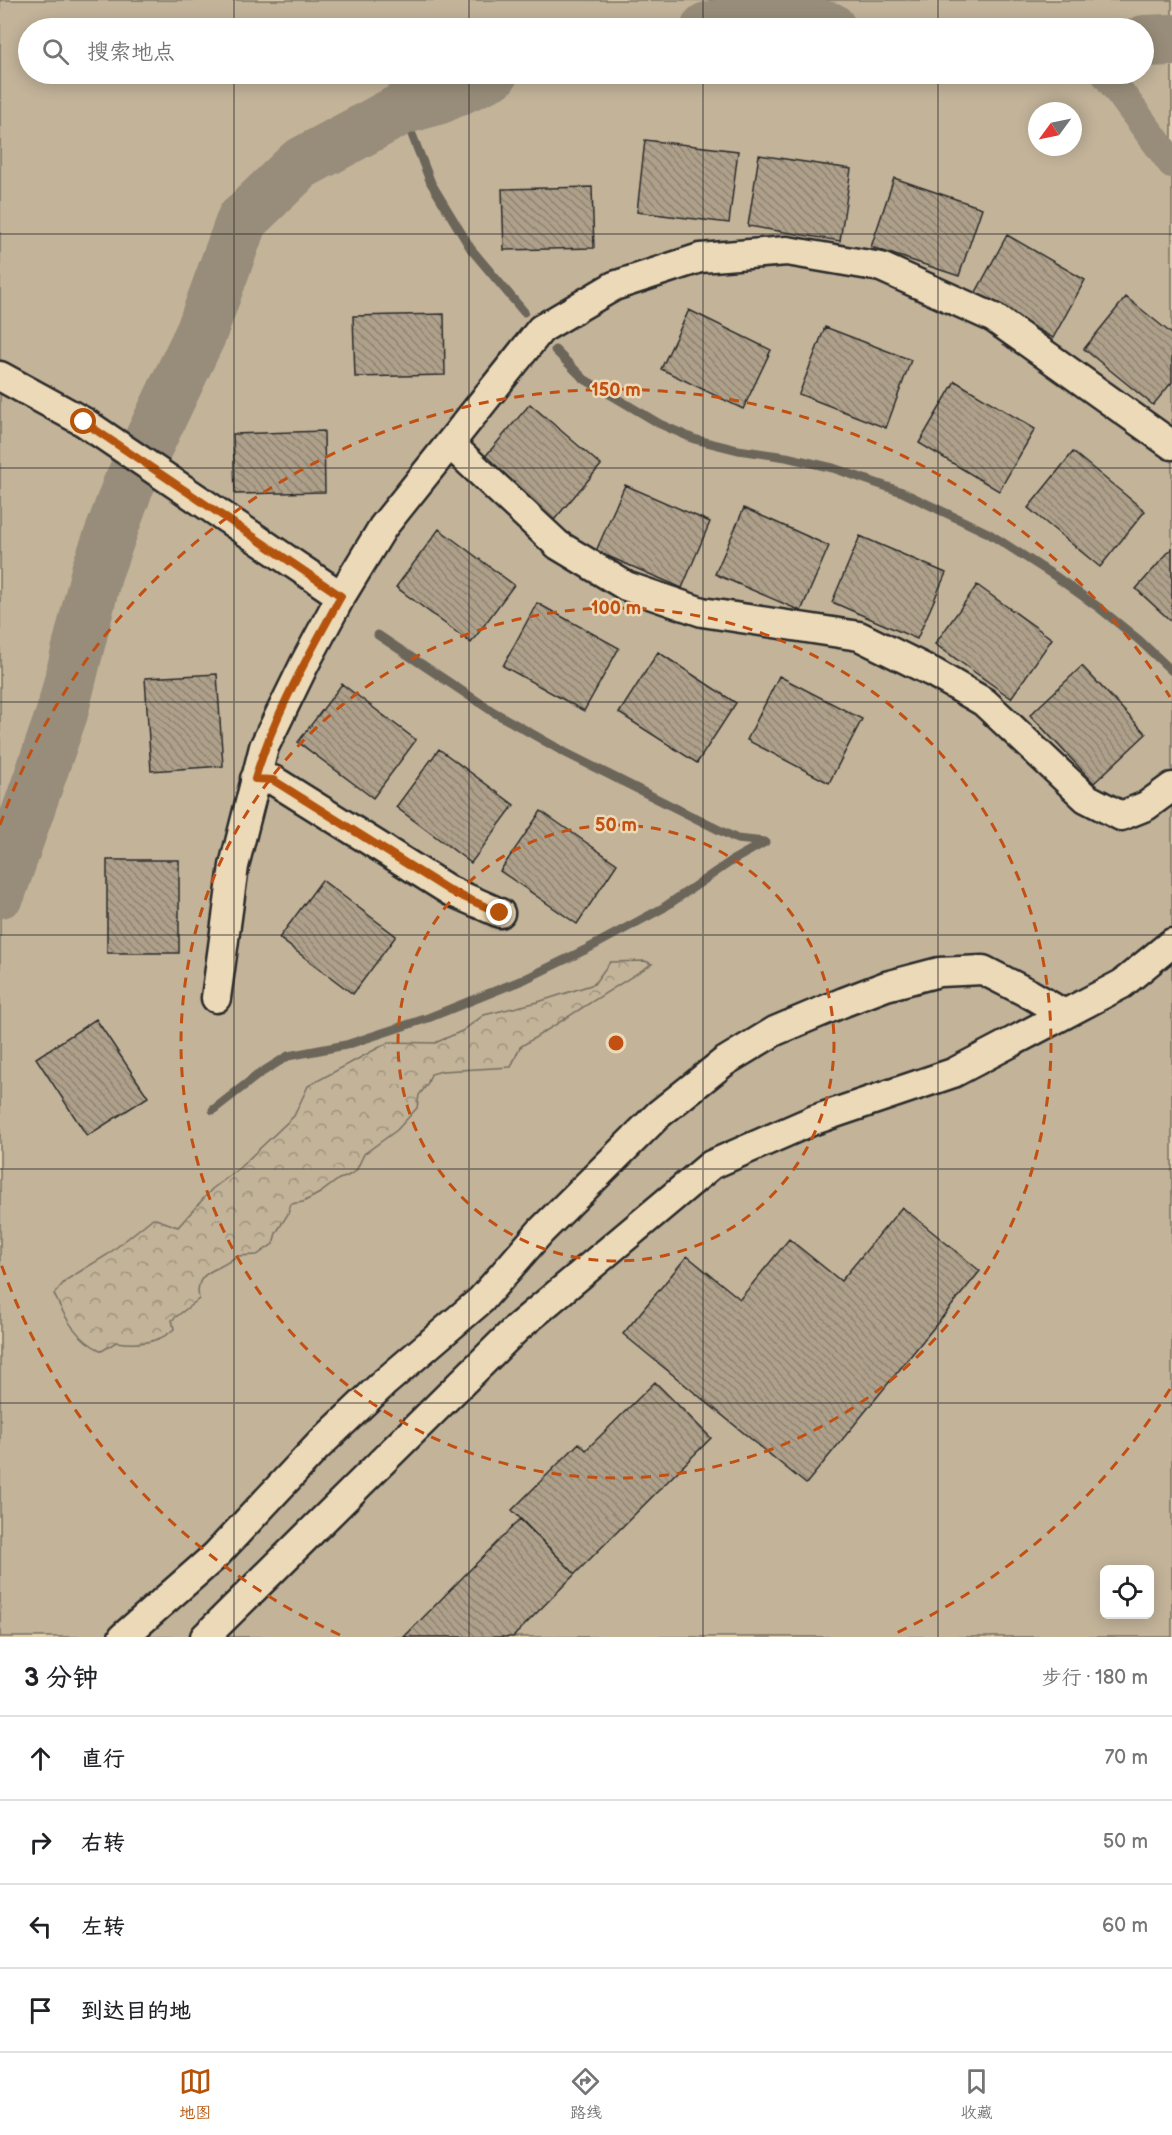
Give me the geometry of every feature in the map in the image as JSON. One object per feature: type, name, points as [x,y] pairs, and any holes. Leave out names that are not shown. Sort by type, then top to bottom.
[{"type":"street","points":[[216,998],[234,866],[264,747],[341,596],[384,527],[541,329],[614,286],[700,258],[787,251],[881,267],[994,318],[1172,445]]},
{"type":"street","points":[[0,375],[84,422],[341,596]]},
{"type":"street","points":[[450,444],[558,544],[626,586],[702,612],[859,636],[934,673],[984,702],[1086,798],[1121,816],[1146,806],[1172,787]]},
{"type":"street","points":[[255,779],[273,780],[450,891],[500,913]]},
{"type":"street","points":[[205,1637],[517,1328],[711,1165],[814,1120],[953,1073],[1122,984],[1172,943]]},
{"type":"street","points":[[123,1637],[215,1556],[318,1446],[384,1383],[481,1300],[541,1231],[659,1114],[724,1062],[775,1031],[814,1014],[886,986],[939,972],[984,970],[1064,1014]]},
{"type":"green space","points":[[0,0],[1172,0],[1172,1637],[0,1637]]},
{"type":"green space","points":[[645,961],[652,964],[520,1047],[511,1067],[442,1071],[431,1074],[427,1085],[419,1095],[417,1108],[397,1130],[364,1154],[356,1171],[303,1202],[291,1204],[273,1244],[257,1255],[236,1256],[204,1276],[198,1289],[199,1299],[172,1320],[174,1329],[168,1334],[147,1342],[116,1342],[102,1351],[86,1341],[67,1320],[54,1294],[66,1280],[107,1255],[153,1218],[178,1227],[212,1189],[236,1171],[294,1116],[308,1086],[389,1042],[435,1043],[462,1031],[484,1015],[538,1002],[594,984],[610,962]]},
{"type":"building","points":[[645,140],[738,151],[729,223],[637,212]]},
{"type":"building","points":[[759,155],[851,169],[840,241],[748,226]]},
{"type":"building","points":[[894,178],[982,208],[959,276],[871,247]]},
{"type":"building","points":[[592,187],[594,248],[504,250],[502,189]]},
{"type":"building","points":[[1007,235],[1085,280],[1053,338],[975,294]]},
{"type":"building","points":[[1126,297],[1172,334],[1172,382],[1153,405],[1084,349]]},
{"type":"building","points":[[689,310],[771,350],[743,409],[661,369]]},
{"type":"building","points":[[444,314],[445,375],[355,377],[353,316]]},
{"type":"building","points":[[825,327],[911,360],[886,428],[799,394]]},
{"type":"building","points":[[955,381],[1035,429],[999,491],[919,443]]},
{"type":"building","points":[[530,404],[601,465],[554,520],[483,459]]},
{"type":"building","points":[[324,431],[325,492],[235,494],[233,434]]},
{"type":"building","points":[[1073,452],[1145,511],[1100,567],[1028,508]]},
{"type":"building","points":[[625,485],[710,522],[682,588],[596,551]]},
{"type":"building","points":[[744,508],[829,546],[801,611],[715,574]]},
{"type":"building","points":[[439,529],[514,585],[471,643],[396,587]]},
{"type":"building","points":[[860,536],[946,573],[917,639],[832,602]]},
{"type":"building","points":[[1172,548],[1172,622],[1136,589]]},
{"type":"building","points":[[977,585],[1052,639],[1011,698],[935,644]]},
{"type":"building","points":[[537,603],[619,648],[584,711],[503,666]]},
{"type":"building","points":[[658,652],[736,703],[697,763],[619,713]]},
{"type":"building","points":[[1082,666],[1146,734],[1094,783],[1030,715]]},
{"type":"building","points":[[217,674],[223,766],[151,771],[145,678]]},
{"type":"building","points":[[779,676],[862,719],[829,783],[747,740]]},
{"type":"building","points":[[342,684],[416,740],[373,798],[298,742]]},
{"type":"building","points":[[439,749],[514,805],[471,863],[396,807]]},
{"type":"building","points":[[541,811],[617,864],[577,924],[500,871]]},
{"type":"building","points":[[107,860],[179,860],[179,953],[107,953]]},
{"type":"building","points":[[322,880],[396,936],[353,994],[279,938]]},
{"type":"building","points":[[96,1019],[148,1097],[87,1136],[36,1058]]},
{"type":"building","points":[[902,1207],[980,1271],[806,1484],[623,1334],[687,1256],[740,1299],[789,1239],[841,1281]]},
{"type":"building","points":[[655,1382],[711,1438],[575,1574],[512,1510],[579,1443],[586,1450]]},
{"type":"building","points":[[520,1519],[575,1574],[513,1637],[404,1637]]},
{"type":"waterway","points":[[762,18],[773,16],[782,18]]},
{"type":"waterway","points":[[1154,41],[1172,40]]},
{"type":"waterway","points":[[0,892],[62,713],[97,571],[128,486],[201,333],[242,220],[300,164],[402,109],[440,98],[470,84]]},
{"type":"waterway","points":[[1113,84],[1172,163]]},
{"type":"waterway","points":[[402,109],[431,183],[471,249],[524,312]]},
{"type":"waterway","points":[[555,350],[584,379],[660,424],[694,439],[833,468],[902,492],[988,533],[1098,607],[1139,640],[1172,671]]},
{"type":"waterway","points":[[378,635],[492,711],[564,752],[737,839],[765,842]]},
{"type":"waterway","points":[[213,1110],[259,1074],[288,1056],[346,1045],[428,1018],[525,979],[589,948],[663,908],[733,860],[765,842]]},
{"type":"route","points":[[84,422],[341,596],[264,747],[255,779],[273,780],[450,891],[500,913]]}]
